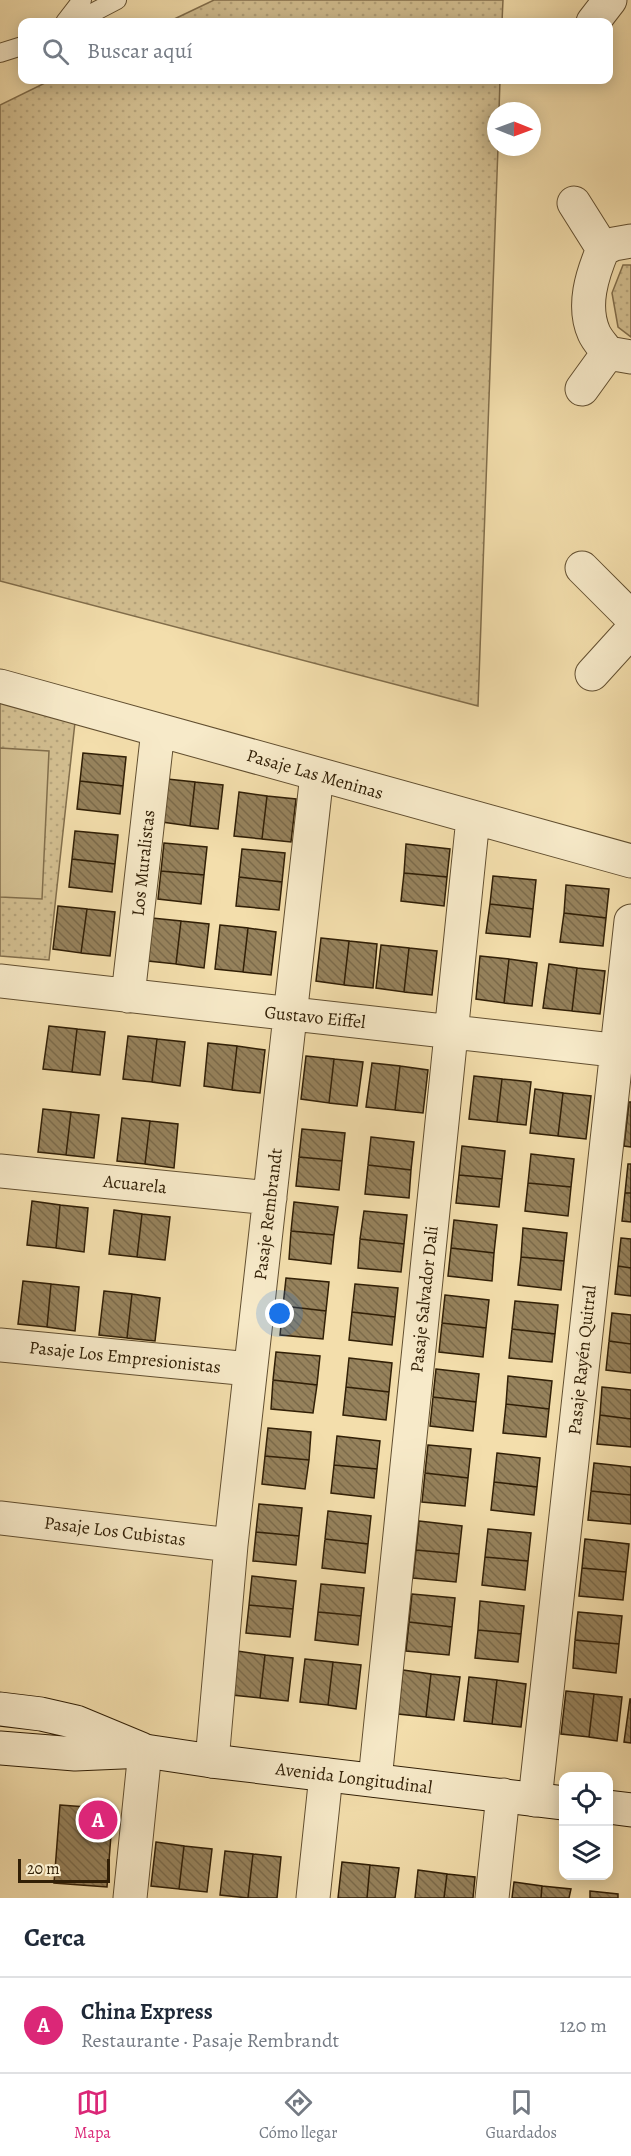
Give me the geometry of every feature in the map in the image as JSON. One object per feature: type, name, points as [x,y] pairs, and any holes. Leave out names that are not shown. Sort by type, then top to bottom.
[{"type":"street","points":[[596,18],[610,0],[622,10],[631,10]]},
{"type":"street","points":[[574,203],[617,245],[594,274],[588,306],[595,334],[620,355],[582,389]]},
{"type":"street","points":[[582,568],[631,617]]},
{"type":"street","points":[[592,674],[631,631]]},
{"type":"street","name":"Pasaje Las Meninas","points":[[0,686],[631,861]]},
{"type":"street","name":"Los Muralistas","points":[[129,996],[158,730]]},
{"type":"street","name":"Pasaje Rembrandt","points":[[212,1761],[231,1545],[317,774]]},
{"type":"street","name":"Pasaje Salvador Dali","points":[[375,1780],[473,818]]},
{"type":"street","name":"Pasaje Rayén Quitral","points":[[549,1801],[624,1051],[631,921]]},
{"type":"street","name":"Gustavo Eiffel","points":[[0,981],[624,1051]]},
{"type":"street","name":"Acuarela","points":[[0,1171],[270,1198]]},
{"type":"street","name":"Pasaje Los Empresionistas","points":[[0,1345],[250,1369]]},
{"type":"street","name":"Pasaje Los Cubistas","points":[[0,1518],[231,1545]]},
{"type":"street","name":"Avenida Longitudinal","points":[[0,1709],[41,1714],[76,1722],[146,1751]]},
{"type":"street","name":"Avenida Longitudinal","points":[[0,1748],[75,1755],[146,1751],[549,1801]]},
{"type":"street","points":[[130,1898],[146,1751]]},
{"type":"street","points":[[313,1898],[326,1775]]},
{"type":"street","points":[[492,1898],[503,1795]]},
{"type":"street","points":[[613,1808],[631,1810]]},
{"type":"lane","points":[[68,18],[82,0]]},
{"type":"lane","points":[[83,18],[117,0]]},
{"type":"lane","points":[[0,52],[18,47]]},
{"type":"shaded area","points":[[214,0],[503,0],[502,18],[176,18]]},
{"type":"shaded area","points":[[43,84],[500,84],[499,102],[487,102],[487,156],[498,156],[478,706],[0,581],[0,105]]},
{"type":"shaded area","points":[[623,265],[631,265],[631,337],[618,327],[612,293]]},
{"type":"shaded area","points":[[0,694],[76,713],[49,960],[0,956]]},
{"type":"shaded area","points":[[0,748],[49,751],[42,899],[0,897]]},
{"type":"building","points":[[83,753],[126,757],[123,786],[80,781]]},
{"type":"building","points":[[167,779],[195,782],[190,826],[162,822]]},
{"type":"building","points":[[80,781],[123,786],[120,814],[77,809]]},
{"type":"building","points":[[195,782],[223,785],[218,829],[190,826]]},
{"type":"building","points":[[239,792],[267,796],[262,839],[234,836]]},
{"type":"building","points":[[267,796],[296,799],[291,842],[262,839]]},
{"type":"building","points":[[75,831],[118,835],[115,864],[72,859]]},
{"type":"building","points":[[164,843],[207,847],[204,875],[161,871]]},
{"type":"building","points":[[406,844],[450,849],[447,877],[404,873]]},
{"type":"building","points":[[242,849],[285,853],[282,882],[239,877]]},
{"type":"building","points":[[72,859],[115,864],[112,892],[69,887]]},
{"type":"building","points":[[161,871],[204,875],[201,904],[158,899]]},
{"type":"building","points":[[404,873],[447,877],[444,906],[401,901]]},
{"type":"building","points":[[493,876],[536,880],[533,909],[490,904]]},
{"type":"building","points":[[239,877],[282,882],[279,910],[236,906]]},
{"type":"building","points":[[566,885],[609,889],[606,918],[564,913]]},
{"type":"building","points":[[490,904],[533,909],[530,937],[486,933]]},
{"type":"building","points":[[58,906],[87,909],[81,953],[53,949]]},
{"type":"building","points":[[87,909],[115,912],[110,956],[81,953]]},
{"type":"building","points":[[564,913],[606,918],[603,946],[560,942]]},
{"type":"building","points":[[152,918],[181,921],[176,964],[148,961]]},
{"type":"building","points":[[181,921],[209,924],[204,968],[176,964]]},
{"type":"building","points":[[220,925],[248,928],[243,972],[215,969]]},
{"type":"building","points":[[248,928],[276,932],[271,975],[243,972]]},
{"type":"building","points":[[321,938],[349,941],[344,985],[316,981]]},
{"type":"building","points":[[349,941],[377,944],[373,988],[344,985]]},
{"type":"building","points":[[381,945],[409,948],[404,992],[376,988]]},
{"type":"building","points":[[409,948],[437,951],[432,995],[404,992]]},
{"type":"building","points":[[480,956],[509,959],[504,1003],[476,999]]},
{"type":"building","points":[[509,959],[537,963],[532,1006],[504,1003]]},
{"type":"building","points":[[549,964],[577,968],[572,1011],[543,1008]]},
{"type":"building","points":[[577,968],[605,971],[600,1014],[572,1011]]},
{"type":"building","points":[[49,1026],[77,1029],[72,1072],[43,1069]]},
{"type":"building","points":[[77,1029],[105,1032],[100,1075],[72,1072]]},
{"type":"building","points":[[128,1036],[157,1039],[152,1082],[123,1079]]},
{"type":"building","points":[[157,1039],[185,1042],[180,1086],[152,1082]]},
{"type":"building","points":[[208,1043],[237,1046],[232,1090],[204,1086]]},
{"type":"building","points":[[237,1046],[265,1050],[260,1093],[232,1090]]},
{"type":"building","points":[[306,1056],[334,1059],[329,1103],[301,1099]]},
{"type":"building","points":[[334,1059],[363,1062],[357,1106],[329,1103]]},
{"type":"building","points":[[372,1063],[400,1066],[395,1110],[366,1107]]},
{"type":"building","points":[[400,1066],[428,1070],[423,1113],[395,1110]]},
{"type":"building","points":[[474,1076],[502,1079],[497,1122],[469,1119]]},
{"type":"building","points":[[502,1079],[531,1082],[526,1125],[497,1122]]},
{"type":"building","points":[[535,1089],[563,1093],[558,1136],[530,1133]]},
{"type":"building","points":[[563,1093],[591,1096],[586,1139],[558,1136]]},
{"type":"building","points":[[629,1102],[631,1102],[631,1147],[624,1146]]},
{"type":"building","points":[[43,1109],[71,1112],[66,1155],[38,1152]]},
{"type":"building","points":[[71,1112],[99,1115],[94,1158],[66,1155]]},
{"type":"building","points":[[122,1118],[150,1121],[145,1164],[117,1161]]},
{"type":"building","points":[[150,1121],[178,1124],[174,1168],[145,1164]]},
{"type":"building","points":[[302,1129],[345,1133],[342,1161],[299,1157]]},
{"type":"building","points":[[371,1137],[414,1142],[411,1170],[368,1165]]},
{"type":"building","points":[[462,1146],[505,1151],[502,1179],[459,1175]]},
{"type":"building","points":[[531,1154],[574,1159],[571,1187],[528,1183]]},
{"type":"building","points":[[299,1157],[342,1161],[339,1190],[296,1186]]},
{"type":"building","points":[[628,1164],[631,1164],[631,1193],[625,1193]]},
{"type":"building","points":[[368,1165],[411,1170],[409,1198],[365,1194]]},
{"type":"building","points":[[459,1175],[502,1179],[499,1207],[456,1203]]},
{"type":"building","points":[[528,1183],[571,1187],[568,1216],[525,1211]]},
{"type":"building","points":[[625,1193],[631,1193],[631,1222],[622,1221]]},
{"type":"building","points":[[32,1201],[60,1205],[56,1248],[27,1245]]},
{"type":"building","points":[[294,1202],[338,1207],[334,1235],[291,1231]]},
{"type":"building","points":[[60,1205],[88,1208],[84,1252],[56,1248]]},
{"type":"building","points":[[114,1210],[142,1214],[137,1257],[109,1254]]},
{"type":"building","points":[[364,1211],[407,1215],[404,1244],[360,1239]]},
{"type":"building","points":[[142,1214],[170,1217],[165,1260],[137,1257]]},
{"type":"building","points":[[454,1220],[497,1225],[494,1253],[451,1248]]},
{"type":"building","points":[[523,1228],[567,1233],[564,1261],[521,1257]]},
{"type":"building","points":[[291,1231],[334,1235],[331,1264],[289,1259]]},
{"type":"building","points":[[621,1238],[631,1239],[631,1268],[618,1266]]},
{"type":"building","points":[[360,1239],[404,1244],[401,1272],[358,1268]]},
{"type":"building","points":[[451,1248],[494,1253],[492,1281],[448,1276]]},
{"type":"building","points":[[521,1257],[564,1261],[561,1290],[518,1285]]},
{"type":"building","points":[[618,1266],[631,1268],[631,1296],[615,1294]]},
{"type":"building","points":[[286,1278],[329,1282],[326,1311],[283,1306]]},
{"type":"building","points":[[23,1281],[51,1284],[47,1327],[18,1324]]},
{"type":"building","points":[[51,1284],[79,1287],[75,1331],[47,1327]]},
{"type":"building","points":[[355,1284],[398,1288],[395,1317],[352,1312]]},
{"type":"building","points":[[104,1291],[132,1294],[127,1338],[99,1335]]},
{"type":"building","points":[[132,1294],[160,1298],[155,1341],[127,1338]]},
{"type":"building","points":[[445,1295],[489,1300],[486,1328],[442,1323]]},
{"type":"building","points":[[515,1301],[558,1305],[555,1334],[512,1329]]},
{"type":"building","points":[[283,1306],[326,1311],[323,1339],[280,1335]]},
{"type":"building","points":[[352,1312],[395,1317],[392,1345],[349,1340]]},
{"type":"building","points":[[612,1313],[631,1315],[631,1344],[609,1341]]},
{"type":"building","points":[[442,1323],[486,1328],[483,1357],[439,1352]]},
{"type":"building","points":[[512,1329],[555,1334],[552,1362],[509,1358]]},
{"type":"building","points":[[609,1341],[631,1344],[631,1373],[606,1370]]},
{"type":"building","points":[[276,1352],[320,1356],[317,1385],[273,1380]]},
{"type":"building","points":[[349,1358],[392,1363],[389,1392],[346,1387]]},
{"type":"building","points":[[436,1369],[479,1374],[476,1402],[433,1397]]},
{"type":"building","points":[[508,1376],[552,1381],[549,1409],[506,1404]]},
{"type":"building","points":[[273,1380],[317,1385],[313,1413],[271,1409]]},
{"type":"building","points":[[346,1387],[389,1392],[386,1420],[343,1415]]},
{"type":"building","points":[[602,1387],[631,1390],[631,1419],[600,1415]]},
{"type":"building","points":[[433,1397],[476,1402],[473,1431],[430,1426]]},
{"type":"building","points":[[506,1404],[549,1409],[546,1437],[503,1433]]},
{"type":"building","points":[[600,1415],[631,1419],[631,1447],[597,1444]]},
{"type":"building","points":[[268,1428],[311,1432],[309,1460],[265,1456]]},
{"type":"building","points":[[337,1436],[380,1441],[377,1469],[334,1465]]},
{"type":"building","points":[[428,1445],[471,1449],[468,1478],[425,1473]]},
{"type":"building","points":[[497,1453],[540,1458],[537,1487],[494,1482]]},
{"type":"building","points":[[265,1456],[309,1460],[305,1489],[262,1484]]},
{"type":"building","points":[[594,1463],[631,1467],[631,1495],[591,1491]]},
{"type":"building","points":[[334,1465],[377,1469],[374,1498],[331,1493]]},
{"type":"building","points":[[425,1473],[468,1478],[465,1506],[422,1502]]},
{"type":"building","points":[[494,1482],[537,1487],[534,1515],[491,1510]]},
{"type":"building","points":[[591,1491],[631,1495],[631,1524],[588,1520]]},
{"type":"building","points":[[259,1504],[302,1508],[299,1536],[256,1532]]},
{"type":"building","points":[[328,1511],[371,1516],[368,1544],[325,1539]]},
{"type":"building","points":[[419,1521],[462,1526],[459,1554],[416,1550]]},
{"type":"building","points":[[488,1529],[531,1533],[528,1561],[485,1557]]},
{"type":"building","points":[[256,1532],[299,1536],[296,1565],[253,1561]]},
{"type":"building","points":[[325,1539],[368,1544],[365,1573],[322,1568]]},
{"type":"building","points":[[585,1539],[629,1544],[626,1572],[582,1568]]},
{"type":"building","points":[[416,1550],[459,1554],[456,1582],[413,1578]]},
{"type":"building","points":[[485,1557],[528,1561],[525,1590],[482,1585]]},
{"type":"building","points":[[582,1568],[626,1572],[623,1600],[579,1596]]},
{"type":"building","points":[[252,1576],[296,1581],[293,1609],[249,1605]]},
{"type":"building","points":[[321,1584],[364,1588],[361,1616],[318,1612]]},
{"type":"building","points":[[412,1594],[455,1598],[452,1627],[409,1622]]},
{"type":"building","points":[[480,1601],[524,1606],[521,1634],[478,1630]]},
{"type":"building","points":[[249,1605],[293,1609],[290,1637],[246,1633]]},
{"type":"building","points":[[318,1612],[361,1616],[358,1645],[315,1640]]},
{"type":"building","points":[[578,1612],[622,1616],[619,1644],[575,1640]]},
{"type":"building","points":[[409,1622],[452,1627],[449,1655],[406,1651]]},
{"type":"building","points":[[478,1630],[521,1634],[518,1662],[475,1658]]},
{"type":"building","points":[[575,1640],[619,1644],[616,1673],[573,1668]]},
{"type":"building","points":[[237,1651],[265,1655],[260,1698],[232,1695]]},
{"type":"building","points":[[265,1655],[293,1658],[288,1701],[260,1698]]},
{"type":"building","points":[[305,1659],[333,1662],[328,1705],[300,1702]]},
{"type":"building","points":[[333,1662],[361,1665],[356,1709],[328,1705]]},
{"type":"building","points":[[403,1670],[431,1674],[426,1717],[398,1714]]},
{"type":"building","points":[[431,1674],[460,1677],[454,1720],[426,1717]]},
{"type":"building","points":[[469,1677],[497,1680],[492,1724],[464,1721]]},
{"type":"building","points":[[497,1680],[526,1684],[521,1727],[492,1724]]},
{"type":"building","points":[[566,1691],[594,1694],[589,1737],[561,1734]]},
{"type":"building","points":[[594,1694],[622,1697],[617,1741],[589,1737]]},
{"type":"building","points":[[631,1699],[631,1743],[624,1742]]},
{"type":"building","points":[[60,1805],[113,1809],[107,1887],[54,1883]]},
{"type":"building","points":[[156,1842],[184,1846],[179,1889],[151,1886]]},
{"type":"building","points":[[184,1846],[212,1849],[207,1892],[179,1889]]},
{"type":"building","points":[[225,1851],[253,1854],[248,1898],[220,1895]]},
{"type":"building","points":[[253,1854],[281,1857],[277,1898],[248,1898]]},
{"type":"building","points":[[342,1862],[370,1865],[367,1898],[338,1898]]},
{"type":"building","points":[[370,1865],[399,1868],[395,1898],[367,1898]]},
{"type":"building","points":[[418,1870],[447,1874],[444,1898],[415,1898]]},
{"type":"building","points":[[447,1874],[475,1877],[473,1898],[444,1898]]},
{"type":"building","points":[[514,1882],[542,1886],[541,1898],[512,1898]]},
{"type":"building","points":[[542,1886],[571,1889],[569,1898],[541,1898]]},
{"type":"building","points":[[590,1891],[618,1894],[618,1898],[590,1898]]},
{"type":"place","name":"China Express","points":[[98,1820]]}]
